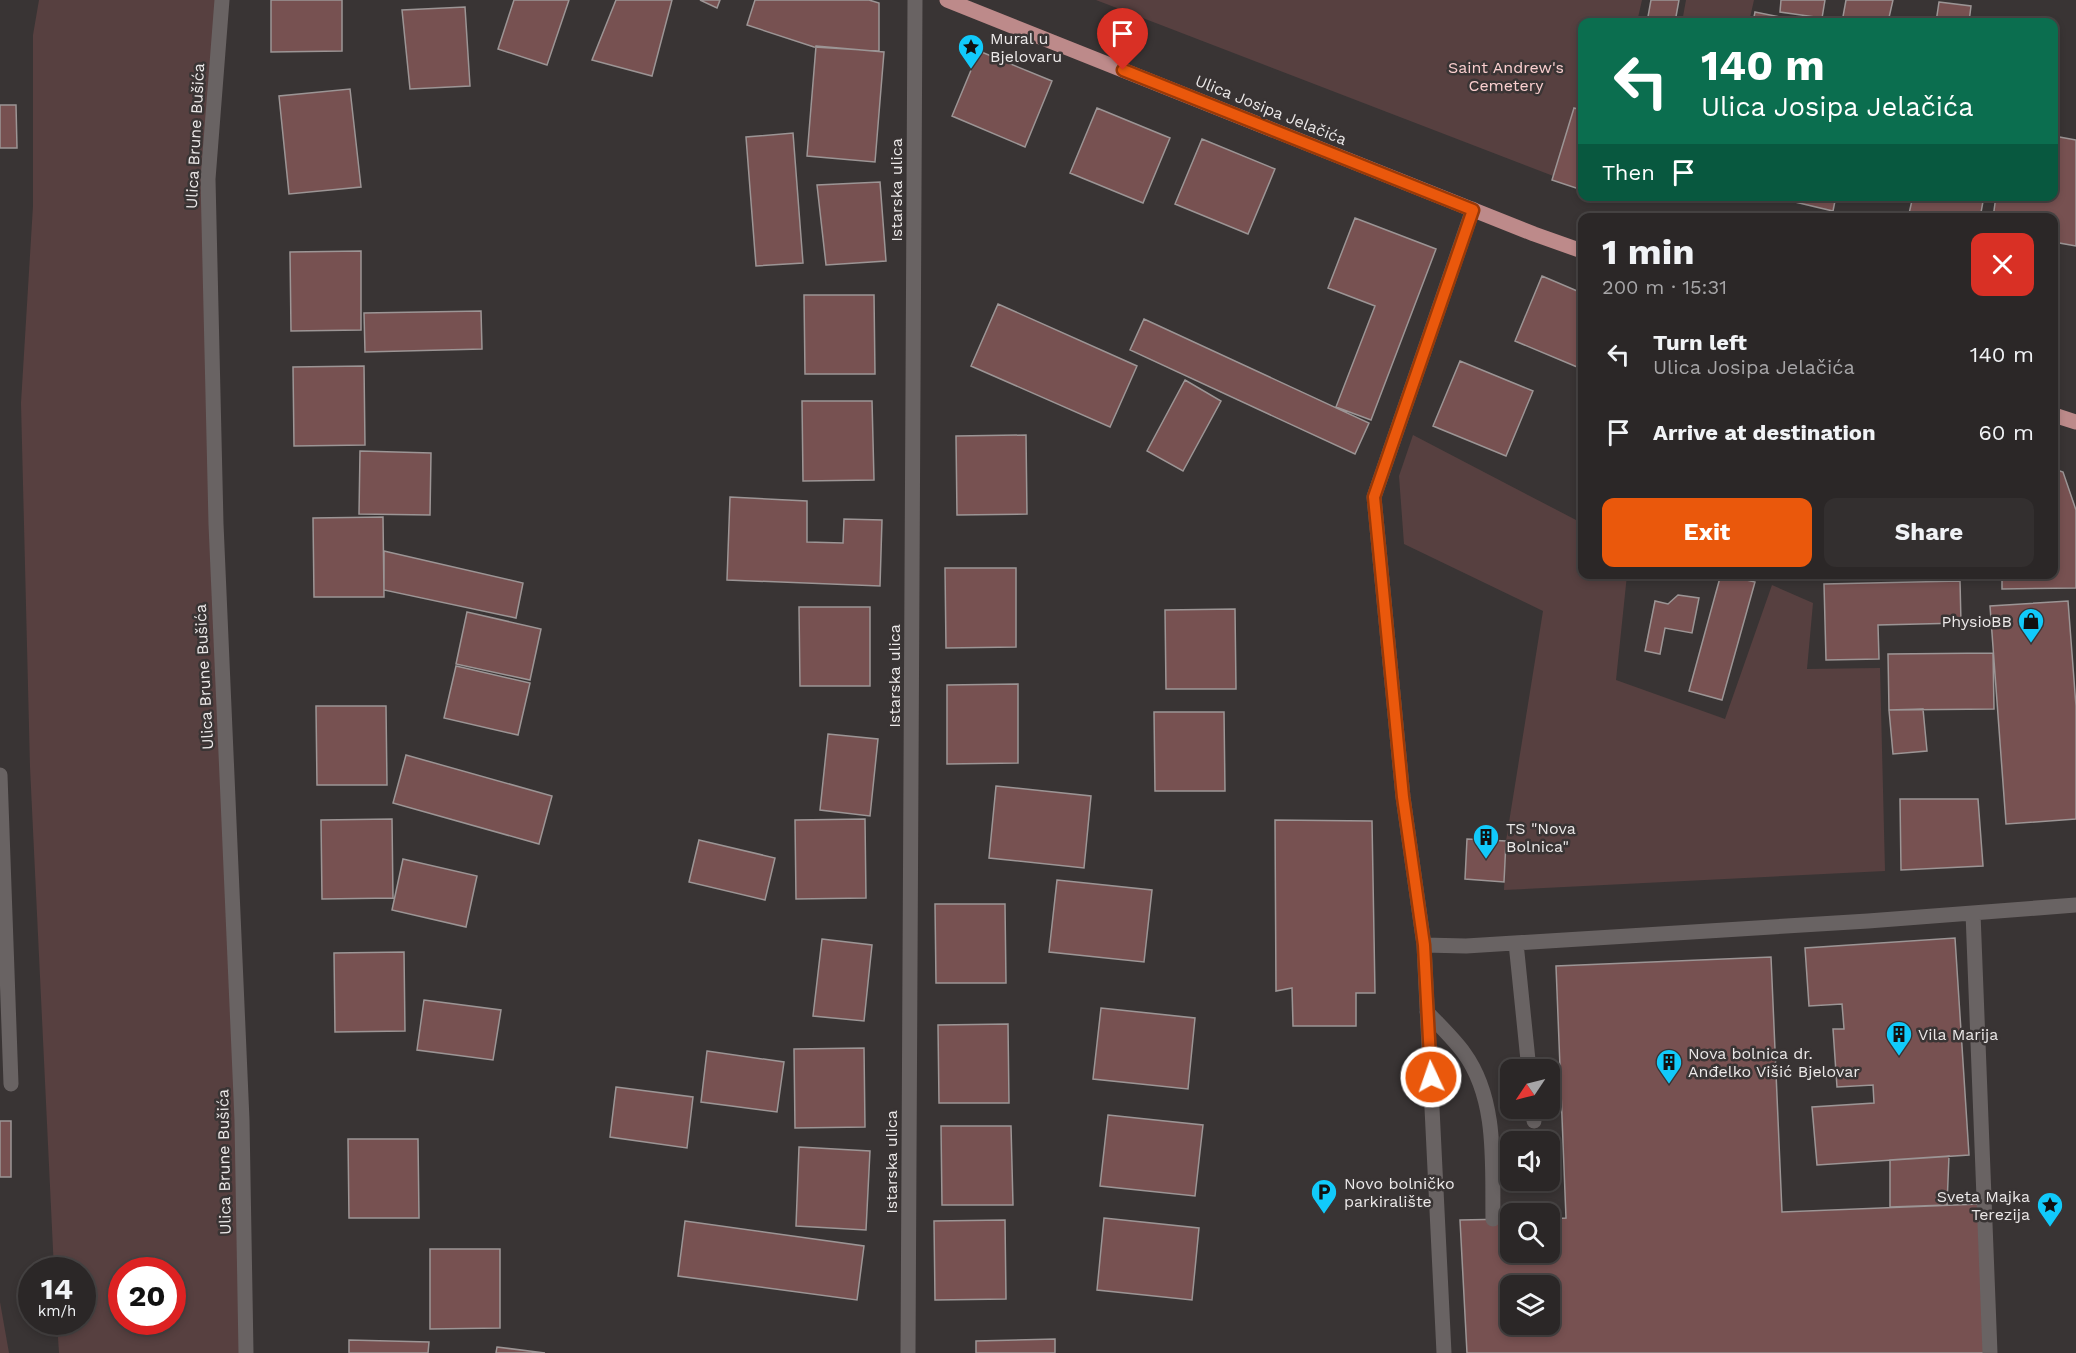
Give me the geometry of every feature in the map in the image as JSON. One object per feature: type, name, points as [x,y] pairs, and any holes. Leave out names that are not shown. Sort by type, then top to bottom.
[{"type":"main road","name":"Ulica Josipa Jelačića","points":[[947,0],[1473,210],[1578,249]]},
{"type":"main road","points":[[2058,416],[2076,422]]},
{"type":"street","name":"Ulica Brune Bušića","points":[[222,0],[208,179],[216,524],[242,1120],[246,1353]]},
{"type":"street","name":"Istarska ulica","points":[[908,1353],[915,0]]},
{"type":"street","points":[[1444,1353],[1424,945],[1403,797],[1374,497],[1473,210]]},
{"type":"street","points":[[0,775],[11,1084]]},
{"type":"street","points":[[1424,945],[1516,943],[2076,905]]},
{"type":"street","points":[[1973,913],[1990,1353]]},
{"type":"street","points":[[1516,943],[1528,1059]]},
{"type":"street","points":[[1427,1012],[1465,1054],[1482,1089],[1492,1131],[1493,1219]]},
{"type":"green space","points":[[39,0],[222,0],[208,179],[246,1353],[59,1353],[58,1335],[96,1335],[96,1257],[53,1257],[30,767],[21,403],[33,206],[33,35]]},
{"type":"green space","name":"Saint Andrew's Cemetery","points":[[1096,0],[1642,0],[1638,18],[1578,18],[1578,185]]},
{"type":"green space","points":[[1686,0],[1754,0],[1750,18],[1683,18]]},
{"type":"green space","points":[[1413,435],[1576,520],[1578,516],[1578,579],[1627,579],[1616,680],[1725,719],[1772,585],[1813,603],[1807,669],[1880,668],[1885,871],[1504,890],[1506,841],[1543,611],[1404,544],[1399,476]]},
{"type":"green space","points":[[0,1302],[9,1353],[0,1353]]},
{"type":"building","points":[[271,0],[342,0],[342,51],[271,52]]},
{"type":"building","points":[[514,0],[569,0],[547,65],[498,49]]},
{"type":"building","points":[[616,0],[672,0],[652,76],[592,60]]},
{"type":"building","points":[[700,0],[720,0],[717,8]]},
{"type":"building","points":[[755,0],[869,0],[879,3],[879,51],[814,47],[747,25]]},
{"type":"building","points":[[1651,0],[1679,0],[1676,18],[1648,18]]},
{"type":"building","points":[[1781,0],[1825,0],[1822,18],[1780,12]]},
{"type":"building","points":[[1846,0],[1893,0],[1889,18],[1843,18]]},
{"type":"building","points":[[1939,2],[1971,6],[1970,18],[1937,18]]},
{"type":"building","points":[[465,7],[470,86],[410,89],[402,10]]},
{"type":"building","points":[[1755,12],[1786,18],[1754,18]]},
{"type":"building","points":[[816,46],[884,52],[875,162],[807,156]]},
{"type":"building","points":[[979,51],[1052,81],[1025,147],[952,116]]},
{"type":"building","points":[[350,89],[361,187],[289,194],[279,96]]},
{"type":"building","points":[[0,105],[16,105],[17,148],[0,148]]},
{"type":"building","points":[[1097,108],[1170,138],[1143,203],[1070,173]]},
{"type":"building","points":[[1574,108],[1578,109],[1578,189],[1552,180]]},
{"type":"building","points":[[793,133],[803,263],[756,266],[746,137]]},
{"type":"building","points":[[2058,137],[2076,140],[2076,246],[2058,243],[2058,213],[1994,213],[1995,201],[2058,201]]},
{"type":"building","points":[[1202,139],[1275,169],[1248,234],[1175,204]]},
{"type":"building","points":[[880,182],[886,261],[826,265],[817,185]]},
{"type":"building","points":[[1791,201],[1835,201],[1833,211]]},
{"type":"building","points":[[1912,201],[1983,201],[1981,213],[1909,213]]},
{"type":"building","points":[[1355,218],[1436,249],[1371,420],[1336,407],[1375,306],[1328,288]]},
{"type":"building","points":[[361,251],[361,330],[291,331],[290,252]]},
{"type":"building","points":[[1542,276],[1578,291],[1578,367],[1515,341]]},
{"type":"building","points":[[804,295],[874,295],[875,374],[805,374]]},
{"type":"building","points":[[998,304],[1137,366],[1110,427],[971,366]]},
{"type":"building","points":[[481,311],[482,349],[365,352],[364,313]]},
{"type":"building","points":[[1144,319],[1369,423],[1355,454],[1130,350]]},
{"type":"building","points":[[1460,361],[1533,391],[1506,456],[1433,426]]},
{"type":"building","points":[[364,366],[365,445],[294,446],[293,367]]},
{"type":"building","points":[[1185,380],[1221,401],[1183,471],[1147,451]]},
{"type":"building","points":[[802,401],[872,401],[874,480],[803,481]]},
{"type":"building","points":[[1026,435],[1027,514],[957,515],[956,436]]},
{"type":"building","points":[[360,451],[431,453],[430,515],[359,514]]},
{"type":"building","points":[[2058,470],[2063,472],[2076,510],[2076,588],[2002,589],[2002,579],[2058,579]]},
{"type":"building","points":[[730,497],[807,501],[807,542],[843,543],[844,519],[882,520],[880,586],[727,580]]},
{"type":"building","points":[[383,517],[384,597],[314,597],[313,518]]},
{"type":"building","points":[[384,551],[523,583],[516,618],[384,590]]},
{"type":"building","points":[[945,568],[1016,568],[1016,647],[946,648]]},
{"type":"building","points":[[1720,579],[1742,579],[1755,582],[1722,700],[1689,691]]},
{"type":"building","points":[[1960,581],[1961,623],[1878,625],[1879,659],[1826,660],[1824,584]]},
{"type":"building","points":[[1678,595],[1699,598],[1692,633],[1665,628],[1660,654],[1645,651],[1655,601],[1668,604]]},
{"type":"building","points":[[2068,601],[2076,706],[2076,819],[2006,824],[1990,606]]},
{"type":"building","points":[[799,607],[870,607],[870,686],[800,686]]},
{"type":"building","points":[[1235,609],[1236,689],[1166,689],[1165,610]]},
{"type":"building","points":[[467,612],[541,629],[530,680],[456,664]]},
{"type":"building","points":[[1993,653],[1994,709],[1889,710],[1888,654]]},
{"type":"building","points":[[456,666],[530,683],[518,735],[444,718]]},
{"type":"building","points":[[1018,684],[1018,763],[947,764],[947,685]]},
{"type":"building","points":[[316,706],[386,706],[387,785],[317,785]]},
{"type":"building","points":[[1923,709],[1927,751],[1893,754],[1889,710]]},
{"type":"building","points":[[1154,712],[1224,712],[1225,791],[1155,791]]},
{"type":"building","points":[[828,734],[878,739],[870,816],[820,810]]},
{"type":"building","points":[[406,755],[552,796],[539,844],[393,803]]},
{"type":"building","points":[[996,786],[1091,796],[1084,868],[989,858]]},
{"type":"building","points":[[1900,799],[1978,799],[1983,866],[1901,870]]},
{"type":"building","points":[[392,819],[393,898],[322,899],[321,820]]},
{"type":"building","points":[[865,819],[866,898],[796,899],[795,820]]},
{"type":"building","points":[[1275,820],[1372,821],[1375,993],[1356,993],[1356,1026],[1293,1026],[1292,988],[1276,991]]},
{"type":"building","name":"TS \"Nova Bolnica\"","points":[[1467,839],[1506,841],[1504,882],[1465,879]]},
{"type":"building","points":[[699,840],[775,858],[765,900],[689,882]]},
{"type":"building","points":[[403,859],[477,876],[466,927],[392,910]]},
{"type":"building","points":[[1057,880],[1152,890],[1144,962],[1049,952]]},
{"type":"building","points":[[935,904],[1005,904],[1006,983],[936,983]]},
{"type":"building","name":"Vila Marija","points":[[1955,938],[1969,1155],[1817,1165],[1812,1107],[1874,1103],[1873,1085],[1837,1087],[1833,1029],[1844,1029],[1842,1004],[1809,1006],[1805,948]]},
{"type":"building","points":[[822,939],[872,945],[864,1021],[813,1016]]},
{"type":"building","points":[[404,952],[405,1031],[335,1032],[334,953]]},
{"type":"building","name":"Nova bolnica dr. Anđelko Višić Bjelovar","points":[[1771,957],[1782,1212],[1980,1204],[1986,1353],[1467,1353],[1460,1220],[1500,1219],[1500,1263],[1560,1263],[1560,1218],[1566,1218],[1556,966]]},
{"type":"building","points":[[424,1000],[501,1010],[493,1060],[417,1050]]},
{"type":"building","points":[[1101,1008],[1195,1018],[1188,1089],[1093,1079]]},
{"type":"building","points":[[1008,1024],[1009,1103],[939,1103],[938,1025]]},
{"type":"building","points":[[864,1048],[865,1127],[795,1128],[794,1049]]},
{"type":"building","points":[[707,1051],[784,1062],[777,1112],[701,1102]]},
{"type":"building","points":[[616,1087],[693,1097],[687,1148],[610,1137]]},
{"type":"building","points":[[1108,1115],[1203,1125],[1195,1196],[1100,1186]]},
{"type":"building","points":[[0,1121],[11,1121],[11,1177],[0,1177]]},
{"type":"building","points":[[941,1126],[1011,1126],[1013,1205],[942,1205]]},
{"type":"building","points":[[348,1139],[418,1139],[419,1218],[349,1218]]},
{"type":"building","points":[[799,1147],[870,1151],[866,1230],[796,1226]]},
{"type":"building","points":[[1949,1156],[1947,1205],[1890,1207],[1890,1160]]},
{"type":"building","points":[[1104,1218],[1199,1228],[1192,1300],[1097,1290]]},
{"type":"building","points":[[1005,1220],[1006,1299],[935,1300],[934,1221]]},
{"type":"building","points":[[685,1221],[864,1246],[857,1300],[678,1276]]},
{"type":"building","points":[[430,1249],[500,1249],[500,1328],[430,1329]]},
{"type":"building","points":[[1055,1339],[1055,1353],[976,1353],[976,1341]]},
{"type":"building","points":[[349,1340],[429,1342],[428,1353],[349,1353]]},
{"type":"building","points":[[497,1347],[545,1353],[496,1353]]},
{"type":"place","name":"Mural u Bjelovaru","points":[[971,70]]},
{"type":"place","name":"PhysioBB","points":[[2031,644]]},
{"type":"place","name":"TS \"Nova Bolnica\"","points":[[1486,860]]},
{"type":"place","name":"Vila Marija","points":[[1899,1057]]},
{"type":"place","name":"Nova bolnica dr. Anđelko Višić Bjelovar","points":[[1669,1085]]},
{"type":"place","name":"Novo bolničko parkiralište","points":[[1324,1215]]},
{"type":"place","name":"Sveta Majka Terezija","points":[[2050,1228]]},
{"type":"route","points":[[1123,70],[1473,210],[1374,497],[1403,797],[1424,945],[1431,1077]]}]
